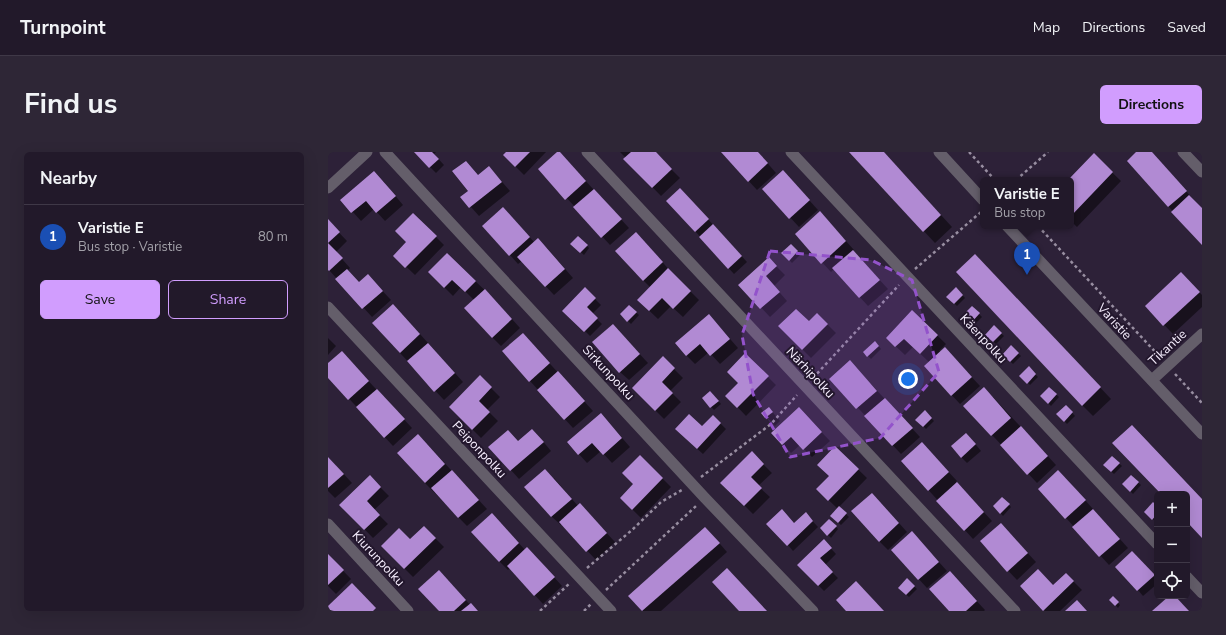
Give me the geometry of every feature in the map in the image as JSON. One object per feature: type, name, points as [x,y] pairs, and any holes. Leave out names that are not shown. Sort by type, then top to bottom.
[{"type":"street","points":[[328,188],[367,152]]},
{"type":"street","name":"Sirkunpolku","points":[[385,152],[693,483],[705,498],[813,611]]},
{"type":"street","name":"Närhipolku","points":[[587,152],[1015,611]]},
{"type":"street","name":"Käenpolku","points":[[791,152],[1154,541]]},
{"type":"street","points":[[939,152],[980,197]]},
{"type":"street","points":[[1190,154],[1202,172]]},
{"type":"street","name":"Varistie","points":[[1010,229],[1202,434]]},
{"type":"street","name":"Peiponpolku","points":[[328,307],[611,611]]},
{"type":"street","name":"Tikantie","points":[[1152,380],[1202,334]]},
{"type":"street","name":"Kiurunpolku","points":[[328,524],[408,611]]},
{"type":"street","points":[[1190,579],[1202,593]]},
{"type":"path","points":[[969,152],[992,177]]},
{"type":"path","points":[[1019,177],[1048,152]]},
{"type":"path","points":[[540,611],[577,576],[632,530],[661,502],[693,483],[748,443],[771,424],[907,276],[980,213]]},
{"type":"path","points":[[1041,229],[1202,403]]},
{"type":"path","points":[[584,611],[705,498]]},
{"type":"highlighted area","points":[[770,251],[871,260],[912,280],[939,372],[880,438],[790,457],[753,394],[742,335]]},
{"type":"building","points":[[414,152],[432,152],[439,159],[429,168]]},
{"type":"building","points":[[506,152],[530,152],[515,167],[503,155]]},
{"type":"building","points":[[557,152],[560,152],[586,181],[565,200],[538,169]]},
{"type":"building","points":[[631,152],[656,152],[672,169],[652,188],[623,159]]},
{"type":"building","points":[[721,152],[758,152],[768,163],[748,182]]},
{"type":"building","points":[[849,152],[884,152],[941,215],[923,232]]},
{"type":"building","points":[[1136,152],[1152,152],[1187,191],[1168,207],[1127,161]]},
{"type":"building","points":[[1094,153],[1113,172],[1074,213],[1074,177],[1071,177]]},
{"type":"building","points":[[466,161],[478,175],[489,166],[502,182],[469,208],[460,197],[468,191],[452,171]]},
{"type":"building","points":[[783,170],[810,200],[789,219],[762,189]]},
{"type":"building","points":[[374,171],[396,196],[376,213],[366,201],[351,213],[340,200]]},
{"type":"building","points":[[680,188],[709,219],[695,232],[666,201]]},
{"type":"building","points":[[594,189],[622,219],[601,238],[573,207]]},
{"type":"building","points":[[1189,195],[1202,208],[1202,245],[1171,212]]},
{"type":"building","points":[[503,207],[530,237],[509,256],[482,226]]},
{"type":"building","points":[[820,211],[846,241],[821,264],[795,234]]},
{"type":"building","points":[[413,213],[437,236],[405,268],[393,256],[406,242],[395,231]]},
{"type":"building","points":[[328,219],[340,232],[328,243]]},
{"type":"building","points":[[713,224],[742,256],[728,269],[699,237]]},
{"type":"building","points":[[636,232],[663,262],[643,281],[615,251]]},
{"type":"building","points":[[578,236],[588,245],[580,253],[570,244]]},
{"type":"building","points":[[538,238],[565,269],[545,287],[517,257]]},
{"type":"building","points":[[328,243],[343,258],[329,271],[328,270]]},
{"type":"building","points":[[791,244],[798,251],[789,261],[781,253]]},
{"type":"building","points":[[853,250],[880,280],[859,298],[832,268]]},
{"type":"building","points":[[447,253],[476,281],[465,292],[452,280],[444,288],[428,272]]},
{"type":"building","points":[[975,254],[1101,387],[1082,406],[956,272]]},
{"type":"building","points":[[769,257],[777,266],[766,276],[780,292],[760,309],[738,285]]},
{"type":"building","points":[[668,268],[691,291],[673,309],[662,298],[649,311],[637,300]]},
{"type":"building","points":[[347,269],[359,282],[368,274],[383,291],[362,309],[335,279]]},
{"type":"building","points":[[1181,272],[1200,292],[1163,326],[1145,306]]},
{"type":"building","points":[[585,287],[596,298],[587,307],[598,318],[584,332],[562,311]]},
{"type":"building","points":[[956,287],[963,295],[954,304],[946,297]]},
{"type":"building","points":[[485,289],[512,319],[492,338],[464,308]]},
{"type":"building","points":[[393,304],[420,334],[400,353],[372,323]]},
{"type":"building","points":[[629,305],[637,312],[627,322],[620,314]]},
{"type":"building","points":[[972,306],[980,313],[971,323],[963,315]]},
{"type":"building","points":[[796,309],[809,321],[817,313],[828,324],[802,350],[778,326]]},
{"type":"building","points":[[912,310],[938,335],[920,354],[904,339],[895,347],[886,338]]},
{"type":"building","points":[[709,314],[730,339],[710,356],[700,344],[686,356],[675,343]]},
{"type":"building","points":[[613,324],[640,354],[619,373],[592,342]]},
{"type":"building","points":[[994,325],[1002,333],[993,342],[985,335]]},
{"type":"building","points":[[523,333],[550,363],[529,382],[502,351]]},
{"type":"building","points":[[875,341],[879,346],[867,357],[863,352]]},
{"type":"building","points":[[428,343],[455,373],[434,392],[407,361]]},
{"type":"building","points":[[1011,345],[1019,353],[1010,362],[1002,355]]},
{"type":"building","points":[[945,347],[972,377],[951,396],[924,366]]},
{"type":"building","points":[[342,351],[369,381],[348,400],[328,378],[328,363]]},
{"type":"building","points":[[745,353],[769,376],[737,408],[725,396],[738,383],[727,372]]},
{"type":"building","points":[[663,356],[675,368],[662,382],[673,393],[655,411],[632,388]]},
{"type":"building","points":[[850,360],[877,391],[856,409],[829,379]]},
{"type":"building","points":[[1029,366],[1036,374],[1027,384],[1019,376]]},
{"type":"building","points":[[558,371],[585,401],[564,420],[537,390]]},
{"type":"building","points":[[480,375],[492,387],[479,401],[490,412],[472,430],[449,407]]},
{"type":"building","points":[[984,387],[1011,418],[991,436],[963,406]]},
{"type":"building","points":[[1049,387],[1057,394],[1048,404],[1040,396]]},
{"type":"building","points":[[377,389],[405,419],[384,438],[356,407]]},
{"type":"building","points":[[710,391],[719,401],[710,408],[702,398]]},
{"type":"building","points":[[885,398],[913,428],[892,446],[864,416]]},
{"type":"building","points":[[1066,405],[1073,412],[1064,422],[1056,414]]},
{"type":"building","points":[[769,407],[773,412],[765,418],[761,413]]},
{"type":"building","points":[[799,407],[822,432],[803,450],[791,437],[782,445],[771,433]]},
{"type":"building","points":[[925,410],[932,418],[923,427],[915,420]]},
{"type":"building","points":[[601,413],[622,438],[603,455],[592,443],[578,455],[567,442]]},
{"type":"building","points":[[689,414],[702,426],[713,415],[721,423],[697,449],[675,429]]},
{"type":"building","points":[[1132,425],[1202,499],[1202,538],[1190,525],[1190,491],[1158,491],[1112,443]]},
{"type":"building","points":[[1021,426],[1048,456],[1027,475],[1000,445]]},
{"type":"building","points":[[532,429],[544,442],[510,471],[488,447],[508,430],[518,441]]},
{"type":"building","points":[[966,433],[976,444],[961,458],[951,446]]},
{"type":"building","points":[[418,434],[445,464],[425,483],[397,453]]},
{"type":"building","points":[[922,442],[949,472],[928,491],[901,461]]},
{"type":"building","points":[[835,446],[859,469],[828,501],[816,489],[829,476],[817,465]]},
{"type":"building","points":[[752,451],[764,464],[751,477],[762,488],[744,506],[720,483]]},
{"type":"building","points":[[640,455],[663,478],[632,510],[620,498],[633,484],[622,473]]},
{"type":"building","points":[[1112,456],[1120,463],[1111,472],[1103,465]]},
{"type":"building","points":[[328,457],[344,474],[328,488]]},
{"type":"building","points":[[545,469],[572,499],[551,517],[524,487]]},
{"type":"building","points":[[452,470],[479,500],[458,518],[431,488]]},
{"type":"building","points":[[1058,470],[1086,500],[1065,519],[1038,489]]},
{"type":"building","points":[[370,475],[381,487],[367,501],[380,515],[364,530],[339,505]]},
{"type":"building","points":[[1131,475],[1139,482],[1130,492],[1122,484]]},
{"type":"building","points":[[957,482],[984,512],[964,531],[936,501]]},
{"type":"building","points":[[872,493],[899,523],[879,542],[851,511]]},
{"type":"building","points":[[1002,497],[1010,504],[1000,514],[993,506]]},
{"type":"building","points":[[1153,502],[1154,503],[1154,518],[1152,520],[1144,512]]},
{"type":"building","points":[[580,503],[607,533],[586,552],[559,522]]},
{"type":"building","points":[[839,506],[847,513],[838,523],[830,516]]},
{"type":"building","points":[[782,509],[794,523],[806,512],[813,521],[787,546],[766,524]]},
{"type":"building","points":[[1093,509],[1120,539],[1099,557],[1072,527]]},
{"type":"building","points":[[492,513],[519,543],[499,562],[471,532]]},
{"type":"building","points":[[829,519],[837,526],[827,536],[820,528]]},
{"type":"building","points":[[1001,523],[1028,553],[1007,572],[980,541]]},
{"type":"building","points":[[424,526],[436,538],[404,569],[381,546],[399,528],[410,539]]},
{"type":"building","points":[[705,527],[720,543],[642,611],[628,596]]},
{"type":"building","points":[[912,531],[939,562],[918,580],[891,550]]},
{"type":"building","points":[[824,539],[832,548],[820,558],[833,572],[818,586],[797,565]]},
{"type":"building","points":[[527,547],[555,577],[534,596],[507,566]]},
{"type":"building","points":[[1132,551],[1154,574],[1154,576],[1137,591],[1115,567]]},
{"type":"building","points":[[328,554],[344,570],[328,585]]},
{"type":"building","points":[[727,568],[767,611],[739,611],[712,582]]},
{"type":"building","points":[[1038,569],[1053,585],[1066,573],[1074,581],[1043,611],[1020,586]]},
{"type":"building","points":[[439,570],[466,600],[454,611],[439,611],[418,589]]},
{"type":"building","points":[[950,571],[977,601],[966,611],[949,611],[929,589]]},
{"type":"building","points":[[907,578],[915,586],[906,595],[898,588]]},
{"type":"building","points":[[856,581],[884,611],[846,611],[836,600]]},
{"type":"building","points":[[352,583],[376,608],[373,611],[328,611],[328,606]]},
{"type":"building","points":[[1113,596],[1119,602],[1115,606],[1109,600]]},
{"type":"building","points":[[1166,599],[1178,599],[1189,611],[1152,611]]},
{"type":"building","points":[[1077,600],[1087,611],[1065,611]]},
{"type":"building","points":[[471,603],[478,611],[461,611]]},
{"type":"place","name":"Varistie E","points":[[1027,275]]}]
